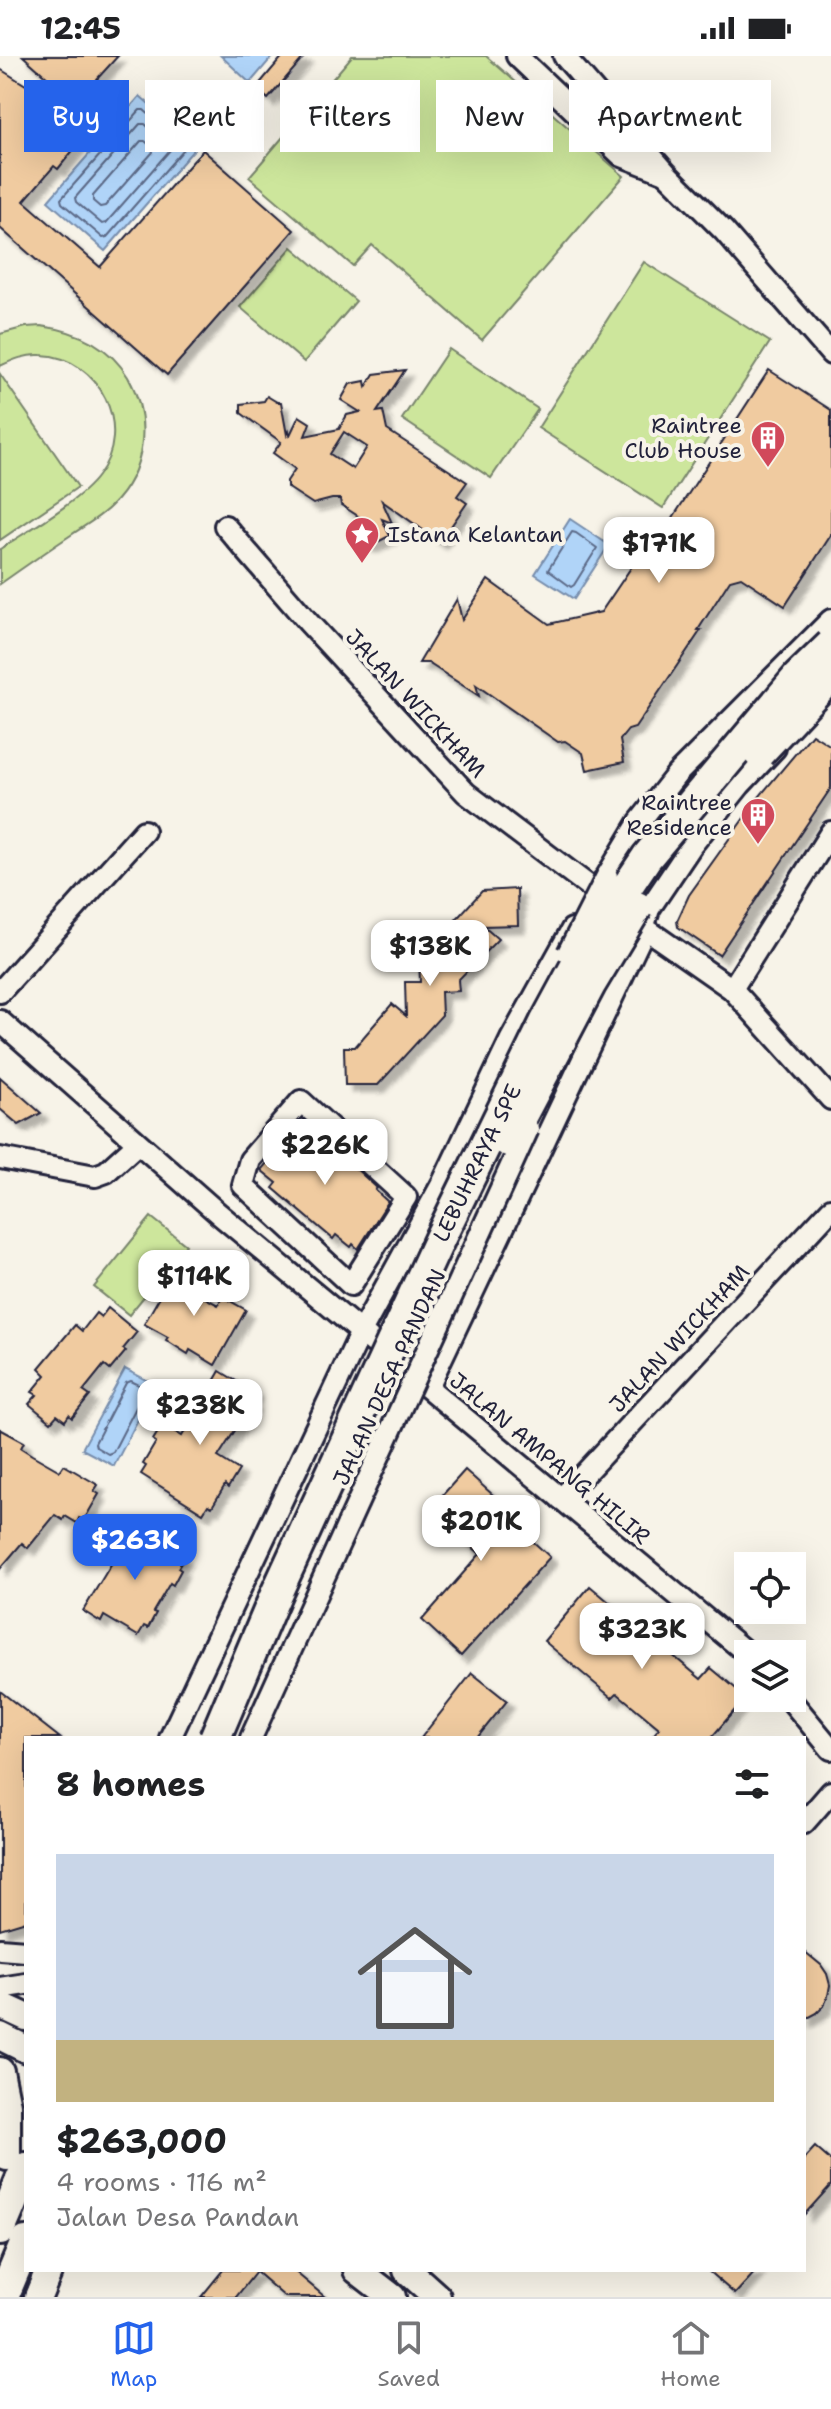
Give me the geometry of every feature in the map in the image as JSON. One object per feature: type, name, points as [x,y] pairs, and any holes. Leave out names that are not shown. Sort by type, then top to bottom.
[{"type":"highway","name":"LEBUHRAYA SPE","points":[[216,1736],[276,1594],[440,1238],[545,1023],[584,951],[647,857],[798,677],[831,645]]},
{"type":"highway","name":"LEBUHRAYA SPE","points":[[237,1736],[292,1602],[495,1166],[590,985],[663,868],[719,796],[831,676]]},
{"type":"highway","points":[[0,2230],[11,2166]]},
{"type":"highway","points":[[3,2297],[24,2247]]},
{"type":"main road","points":[[0,2005],[24,2016]]},
{"type":"main road","points":[[0,2036],[24,2048]]},
{"type":"main road","points":[[0,2071],[7,2105],[11,2166]]},
{"type":"main road","points":[[11,2166],[24,2124]]},
{"type":"main road","points":[[16,2297],[26,2272]]},
{"type":"main road","points":[[38,2297],[48,2272]]},
{"type":"main road","points":[[360,2272],[392,2297]]},
{"type":"main road","points":[[413,2272],[437,2297]]},
{"type":"street","points":[[517,56],[622,156],[667,174]]},
{"type":"street","points":[[564,56],[831,354]]},
{"type":"street","name":"JALAN WICKHAM","points":[[225,526],[308,622],[466,793],[600,883]]},
{"type":"street","points":[[171,1736],[361,1332],[443,1182],[511,1039],[551,964],[640,821],[677,774],[831,620]]},
{"type":"street","name":"JALAN DESA PANDAN","points":[[252,1736],[527,1132],[635,925],[646,918],[692,845],[740,785],[831,688]]},
{"type":"street","points":[[0,992],[144,831]]},
{"type":"street","points":[[732,989],[831,832]]},
{"type":"street","name":"JALAN DESA PANDAN","points":[[206,1736],[307,1502],[600,883]]},
{"type":"street","points":[[428,1387],[564,1103],[640,939],[646,918],[732,989],[831,1099]]},
{"type":"street","name":"JALAN AMPANG HILIR","points":[[0,1021],[224,1218],[734,1642]]},
{"type":"street","points":[[224,1218],[248,1190],[250,1160],[301,1101],[406,1197],[351,1285],[248,1190]]},
{"type":"street","points":[[0,1158],[95,1176],[106,1172],[137,1144]]},
{"type":"street","name":"JALAN WICKHAM","points":[[561,1499],[831,1209]]},
{"type":"street","points":[[801,1712],[831,1749]]},
{"type":"street","points":[[806,1821],[831,1792]]},
{"type":"street","points":[[0,1949],[24,1951]]},
{"type":"street","points":[[0,1988],[24,1984]]},
{"type":"street","points":[[0,2244],[24,2193]]},
{"type":"green space","points":[[352,56],[486,56],[514,80],[436,80],[436,152],[553,152],[553,114],[569,128],[569,152],[596,152],[624,176],[482,340],[372,245],[353,266],[249,177],[280,141],[280,152],[420,152],[420,80],[332,80]]},
{"type":"green space","points":[[292,247],[356,301],[304,362],[240,307]]},
{"type":"green space","points":[[644,262],[770,342],[663,508],[538,428]]},
{"type":"green space","points":[[41,326],[91,341],[120,366],[136,393],[142,444],[132,477],[111,506],[0,584],[0,549],[90,486],[109,457],[113,438],[112,418],[106,399],[95,382],[80,368],[62,359],[41,355],[25,356],[0,366],[0,334]]},
{"type":"green space","points":[[449,349],[538,409],[491,478],[402,419]]},
{"type":"green space","points":[[0,374],[78,487],[0,540]]},
{"type":"green space","points":[[151,1217],[186,1245],[129,1315],[94,1287]]},
{"type":"water","points":[[221,56],[273,56],[253,80],[247,80]]},
{"type":"water","points":[[140,96],[145,100],[145,152],[192,152],[105,251],[48,201],[91,152],[129,152],[129,109]]},
{"type":"water","points":[[570,519],[609,545],[574,599],[535,574]]},
{"type":"water","points":[[125,1369],[156,1385],[114,1466],[82,1449]]},
{"type":"building","points":[[23,56],[118,56],[96,80],[50,80]]},
{"type":"building","points":[[283,56],[305,56],[284,80],[280,80],[280,85],[268,99],[264,95],[263,80]]},
{"type":"building","points":[[0,69],[24,84],[24,152],[72,152],[58,169],[54,166],[24,201],[100,267],[201,152],[205,152],[294,230],[167,375],[0,228]]},
{"type":"building","points":[[405,370],[377,412],[383,411],[387,430],[467,482],[457,496],[467,503],[440,542],[382,501],[392,523],[382,519],[391,538],[389,536],[366,545],[356,524],[364,520],[341,505],[340,499],[313,504],[287,487],[287,481],[295,469],[273,453],[281,442],[241,413],[241,404],[264,401],[267,396],[281,402],[287,435],[289,431],[290,435],[299,416],[310,423],[305,436],[339,429],[347,415],[360,412],[341,400],[350,384],[365,381],[366,387],[374,374]],"holes":[[[344,432],[367,447],[353,469],[330,454]]]},
{"type":"building","points":[[769,370],[831,410],[831,535],[785,606],[741,577],[730,580],[698,630],[701,630],[635,728],[628,730],[620,740],[624,762],[587,770],[583,753],[565,741],[558,742],[476,685],[479,696],[428,663],[419,663],[457,599],[462,620],[488,580],[549,624],[601,612],[655,532],[657,542]]},
{"type":"building","name":"Raintree Residence","points":[[812,734],[831,746],[831,788],[719,955],[678,927],[677,921],[689,895],[759,797]]},
{"type":"building","points":[[517,889],[518,925],[483,926],[498,939],[458,980],[459,991],[441,992],[442,1015],[378,1085],[345,1085],[344,1047],[355,1047],[392,1004],[406,1016],[405,982],[420,982],[419,960],[482,891]]},
{"type":"building","points":[[0,1077],[41,1113],[19,1125],[0,1109]]},
{"type":"building","points":[[299,1125],[315,1138],[318,1134],[388,1202],[358,1249],[336,1235],[333,1239],[273,1188],[277,1183],[261,1170]]},
{"type":"building","points":[[175,1269],[199,1284],[194,1292],[218,1305],[223,1297],[246,1310],[215,1365],[190,1350],[188,1354],[166,1340],[168,1337],[144,1324],[163,1291],[159,1288],[165,1277],[169,1279]]},
{"type":"building","points":[[108,1308],[137,1332],[110,1370],[104,1365],[83,1391],[90,1396],[72,1418],[69,1415],[65,1421],[57,1415],[51,1422],[29,1404],[37,1395],[32,1392],[46,1375],[39,1368],[75,1325],[82,1331],[96,1313],[101,1317]]},
{"type":"building","points":[[220,1371],[254,1392],[248,1401],[252,1404],[218,1457],[239,1470],[228,1488],[225,1485],[212,1507],[208,1505],[203,1513],[141,1474],[146,1466],[143,1464],[156,1442],[153,1440],[163,1424],[182,1436]]},
{"type":"building","points":[[0,1429],[24,1442],[21,1448],[60,1471],[64,1465],[98,1485],[94,1491],[99,1494],[84,1520],[79,1518],[77,1523],[65,1516],[63,1520],[55,1515],[28,1548],[22,1543],[0,1569]]},
{"type":"building","points":[[465,1470],[511,1511],[506,1517],[550,1557],[461,1656],[422,1620],[480,1554],[430,1509]]},
{"type":"building","points":[[137,1521],[154,1531],[151,1538],[184,1558],[173,1585],[170,1583],[153,1612],[156,1613],[148,1628],[144,1626],[138,1636],[104,1616],[101,1622],[83,1611]]},
{"type":"building","points":[[590,1586],[701,1679],[711,1668],[734,1687],[734,1711],[713,1736],[653,1736],[659,1728],[617,1693],[612,1698],[544,1641]]},
{"type":"building","points":[[472,1673],[507,1701],[479,1736],[423,1736]]},
{"type":"building","points":[[0,1691],[57,1736],[24,1736],[24,1922],[0,1929]]},
{"type":"building","points":[[806,1953],[821,1965],[830,1985],[824,2006],[806,2019]]},
{"type":"building","points":[[815,2147],[831,2161],[831,2185],[806,2213],[806,2157]]},
{"type":"building","points":[[221,2272],[256,2272],[236,2297],[201,2297]]},
{"type":"building","points":[[256,2272],[295,2272],[325,2297],[285,2297]]},
{"type":"building","points":[[709,2272],[755,2272],[735,2294]]},
{"type":"place","name":"Raintree Club House","points":[[768,469]]},
{"type":"place","name":"Istana Kelantan","points":[[362,565]]},
{"type":"place","name":"Raintree Residence","points":[[758,846]]}]
